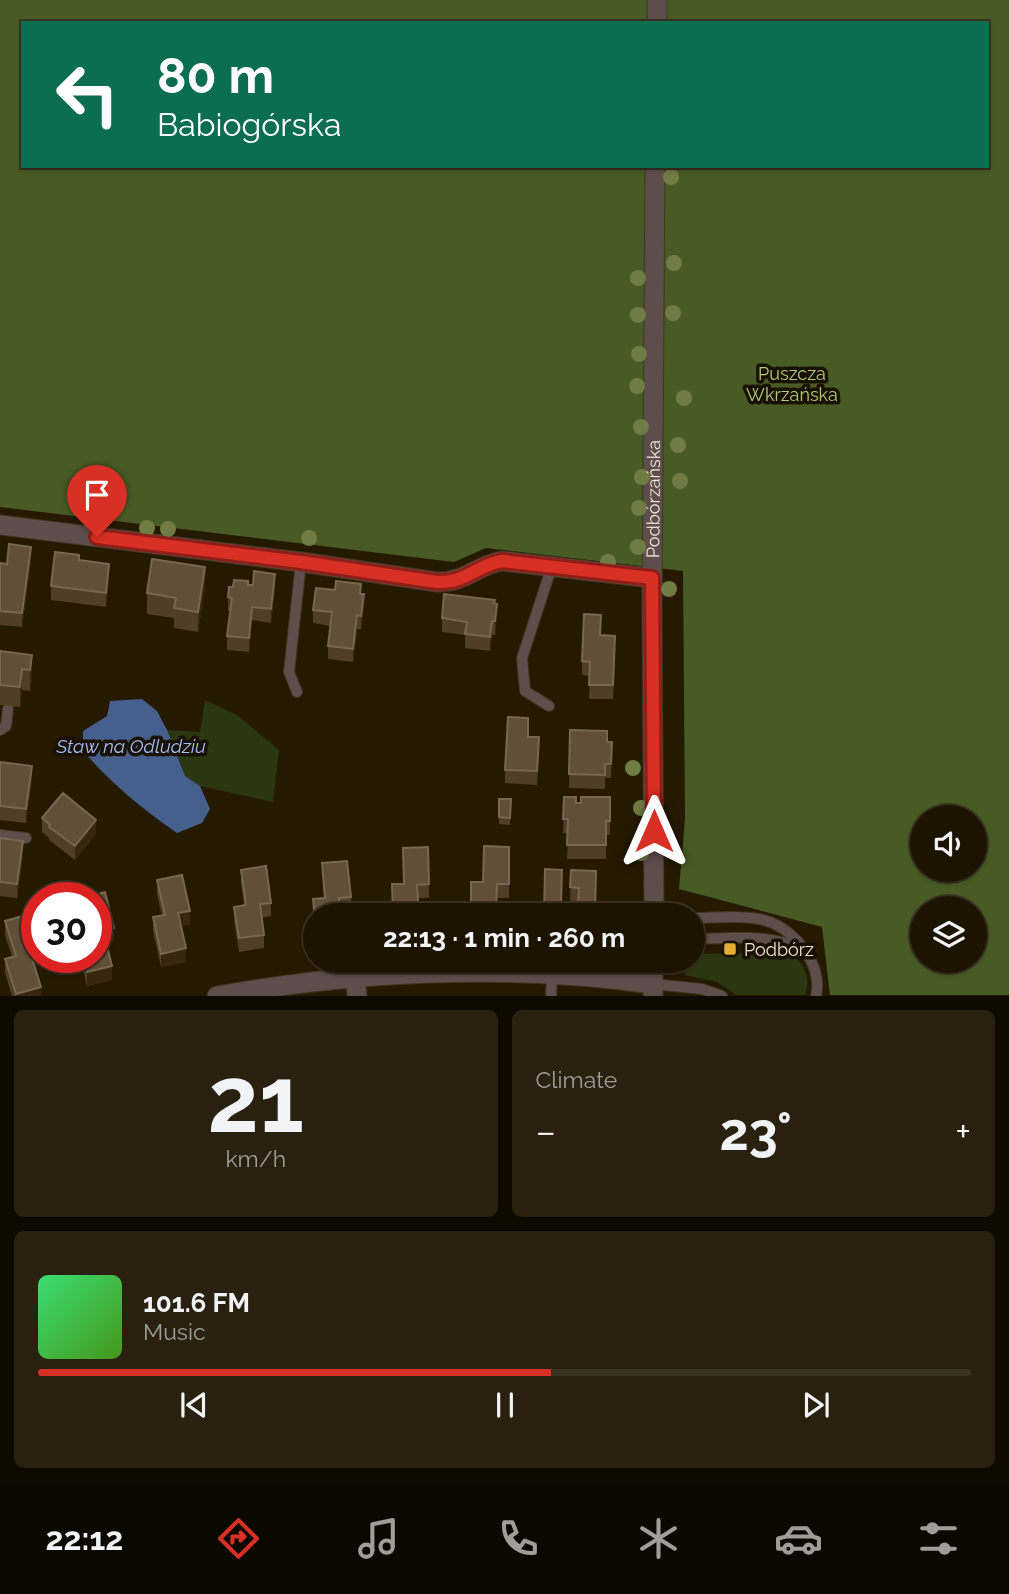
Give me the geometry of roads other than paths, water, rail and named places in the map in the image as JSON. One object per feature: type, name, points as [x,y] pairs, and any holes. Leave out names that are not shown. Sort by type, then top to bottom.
[{"type":"street","points":[[657,0],[657,21]]},
{"type":"street","name":"Podbórzańska","points":[[654,903],[652,578],[656,168]]},
{"type":"street","points":[[0,525],[301,562],[437,582],[453,582],[489,563],[502,561],[652,578]]},
{"type":"street","points":[[217,996],[319,979],[356,986],[467,971],[551,974],[653,990]]},
{"type":"lane","points":[[297,692],[289,672],[301,562]]},
{"type":"lane","points":[[549,706],[525,691],[522,659],[552,566]]},
{"type":"lane","points":[[0,730],[6,726],[8,709]]},
{"type":"lane","points":[[0,835],[26,838]]},
{"type":"lane","points":[[705,918],[755,918],[768,921],[788,933],[810,958],[816,975],[816,996]]},
{"type":"lane","points":[[705,939],[778,940],[789,943],[810,958]]},
{"type":"lane","points":[[551,974],[551,996]]},
{"type":"lane","points":[[653,990],[702,989],[722,996]]},
{"type":"water","name":"Staw na Odludziu","points":[[142,699],[157,711],[185,776],[200,786],[210,809],[202,823],[177,833],[127,795],[83,751],[83,731],[107,716],[110,701]]},
{"type":"place","name":"Podbórz","points":[[730,949]]},
{"type":"park label","name":"Puszcza Wkrzańska","points":[[792,383]]}]
